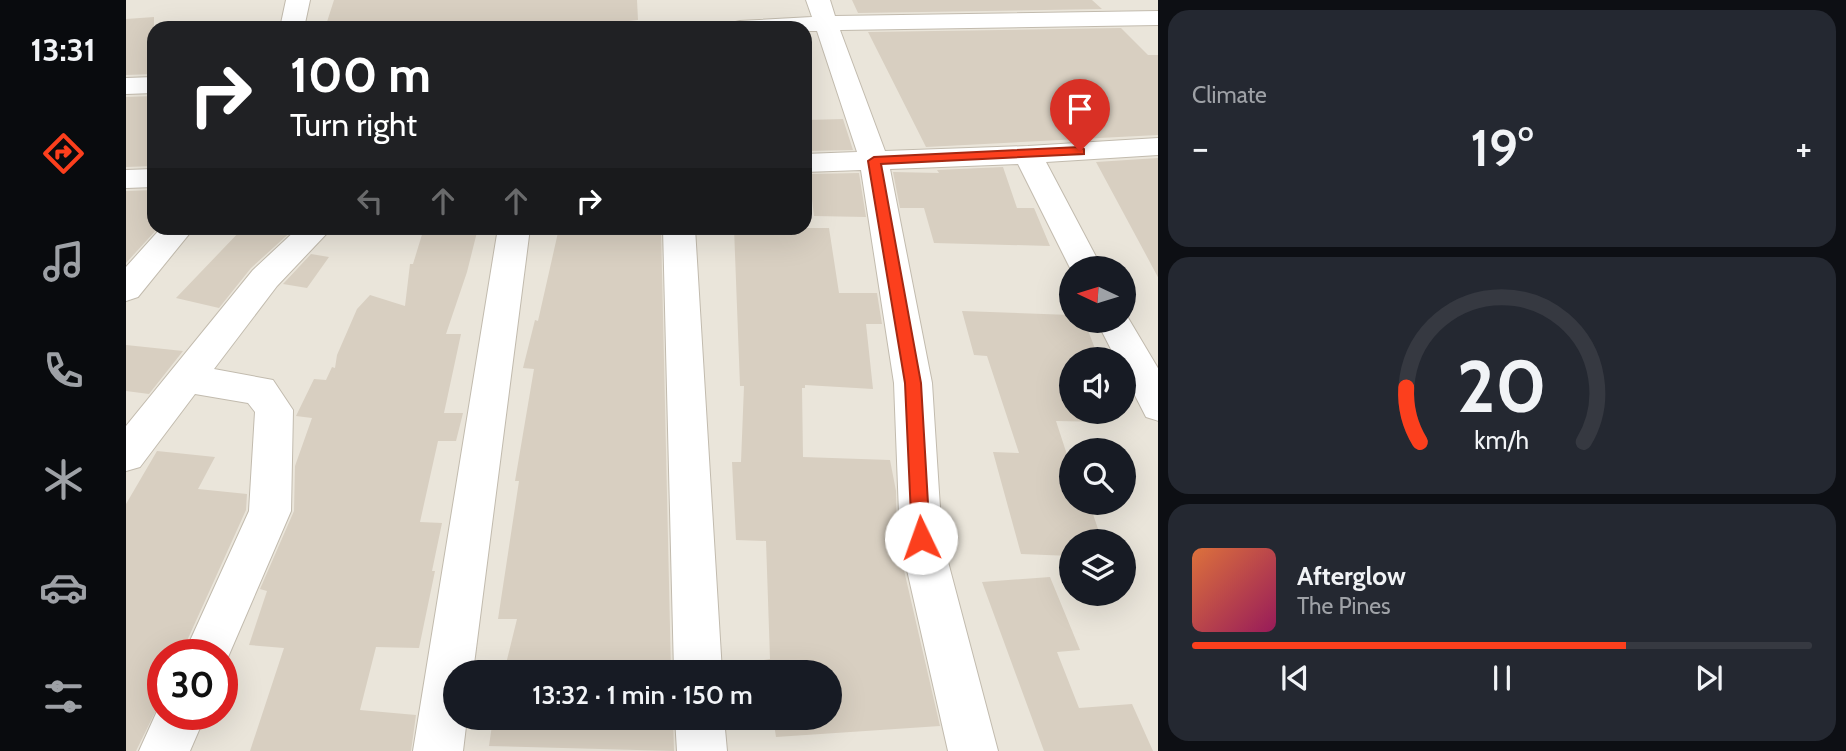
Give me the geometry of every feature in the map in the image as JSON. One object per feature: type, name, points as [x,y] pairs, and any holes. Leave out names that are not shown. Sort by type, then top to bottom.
[{"type":"street","points":[[294,21],[298,0]]},
{"type":"street","points":[[823,11],[874,161],[913,383],[921,538],[973,751]]},
{"type":"street","points":[[774,21],[823,11],[1158,18]]},
{"type":"street","points":[[126,86],[147,85]]},
{"type":"street","points":[[812,163],[1028,155],[1158,146]]},
{"type":"street","points":[[1028,155],[1080,256]]},
{"type":"street","points":[[126,179],[147,178]]},
{"type":"street","points":[[126,289],[172,235]]},
{"type":"street","points":[[126,455],[265,278],[309,235]]},
{"type":"street","points":[[438,751],[513,235]]},
{"type":"street","points":[[679,235],[697,660]]},
{"type":"street","points":[[1120,333],[1158,406]]},
{"type":"street","points":[[184,378],[260,390],[274,410],[270,511],[214,639]]},
{"type":"street","points":[[164,751],[174,730]]},
{"type":"street","points":[[701,730],[702,751]]},
{"type":"shaded area","points":[[126,0],[1158,0],[1158,751],[126,751]]},
{"type":"building","points":[[334,0],[637,0],[638,20],[629,21],[327,21]]},
{"type":"building","points":[[852,0],[1092,0],[1102,9],[858,13]]},
{"type":"building","points":[[154,17],[154,21],[147,21],[147,74],[126,75],[126,19]]},
{"type":"building","points":[[1121,28],[1148,55],[1158,55],[1158,135],[926,147],[868,32]]},
{"type":"building","points":[[147,96],[147,166],[126,167],[126,97]]},
{"type":"building","points":[[843,119],[853,150],[812,151],[812,120]]},
{"type":"building","points":[[1158,158],[1158,277],[1096,162]]},
{"type":"building","points":[[1003,167],[1017,208],[1034,208],[1050,246],[934,243],[924,208],[900,208],[893,172],[939,173],[937,170]]},
{"type":"building","points":[[859,173],[866,217],[814,216],[812,174]]},
{"type":"building","points":[[147,190],[147,235],[152,235],[126,263],[126,191]]},
{"type":"building","points":[[812,228],[829,228],[839,293],[877,293],[882,324],[866,324],[873,389],[805,385],[805,388],[802,388],[803,457],[890,460],[896,491],[897,540],[940,726],[776,737],[775,730],[842,730],[842,660],[764,660],[770,659],[766,541],[736,540],[732,462],[741,462],[744,386],[740,386],[734,235],[812,235]]},
{"type":"building","points":[[236,235],[287,235],[251,268],[219,308],[176,298]]},
{"type":"building","points":[[422,235],[476,235],[446,334],[461,334],[444,413],[463,413],[456,441],[438,441],[420,522],[442,523],[419,648],[376,647],[360,710],[416,715],[411,751],[250,751],[284,648],[249,645],[267,591],[260,589],[294,511],[295,466],[312,418],[296,416],[314,379],[326,380],[332,367],[335,368],[337,355],[357,309],[370,295],[405,306],[410,264],[413,264]]},
{"type":"building","points":[[557,235],[661,235],[671,660],[507,660],[517,619],[498,619],[519,481],[515,481],[534,369],[523,368],[535,320],[538,321]]},
{"type":"building","points":[[311,254],[329,257],[307,288],[283,284]]},
{"type":"building","points":[[962,311],[1059,315],[1059,333],[1089,333],[1094,347],[1059,347],[1059,421],[1056,421],[1062,438],[1059,438],[1059,515],[1093,515],[1098,529],[1059,529],[1059,556],[1021,554],[993,452],[1019,453],[987,356],[974,355]]},
{"type":"building","points":[[126,345],[183,351],[149,394],[126,391]]},
{"type":"building","points":[[157,451],[215,457],[198,489],[247,494],[246,510],[188,639],[147,639],[147,729],[136,751],[126,751],[126,504]]},
{"type":"building","points":[[1050,577],[1059,599],[1059,606],[1062,606],[1080,650],[1057,652],[1079,708],[1132,704],[1153,751],[1044,751],[982,582]]},
{"type":"building","points":[[491,730],[673,730],[674,751],[489,746]]},
{"type":"route","points":[[921,538],[913,383],[874,161],[1080,151]]}]
